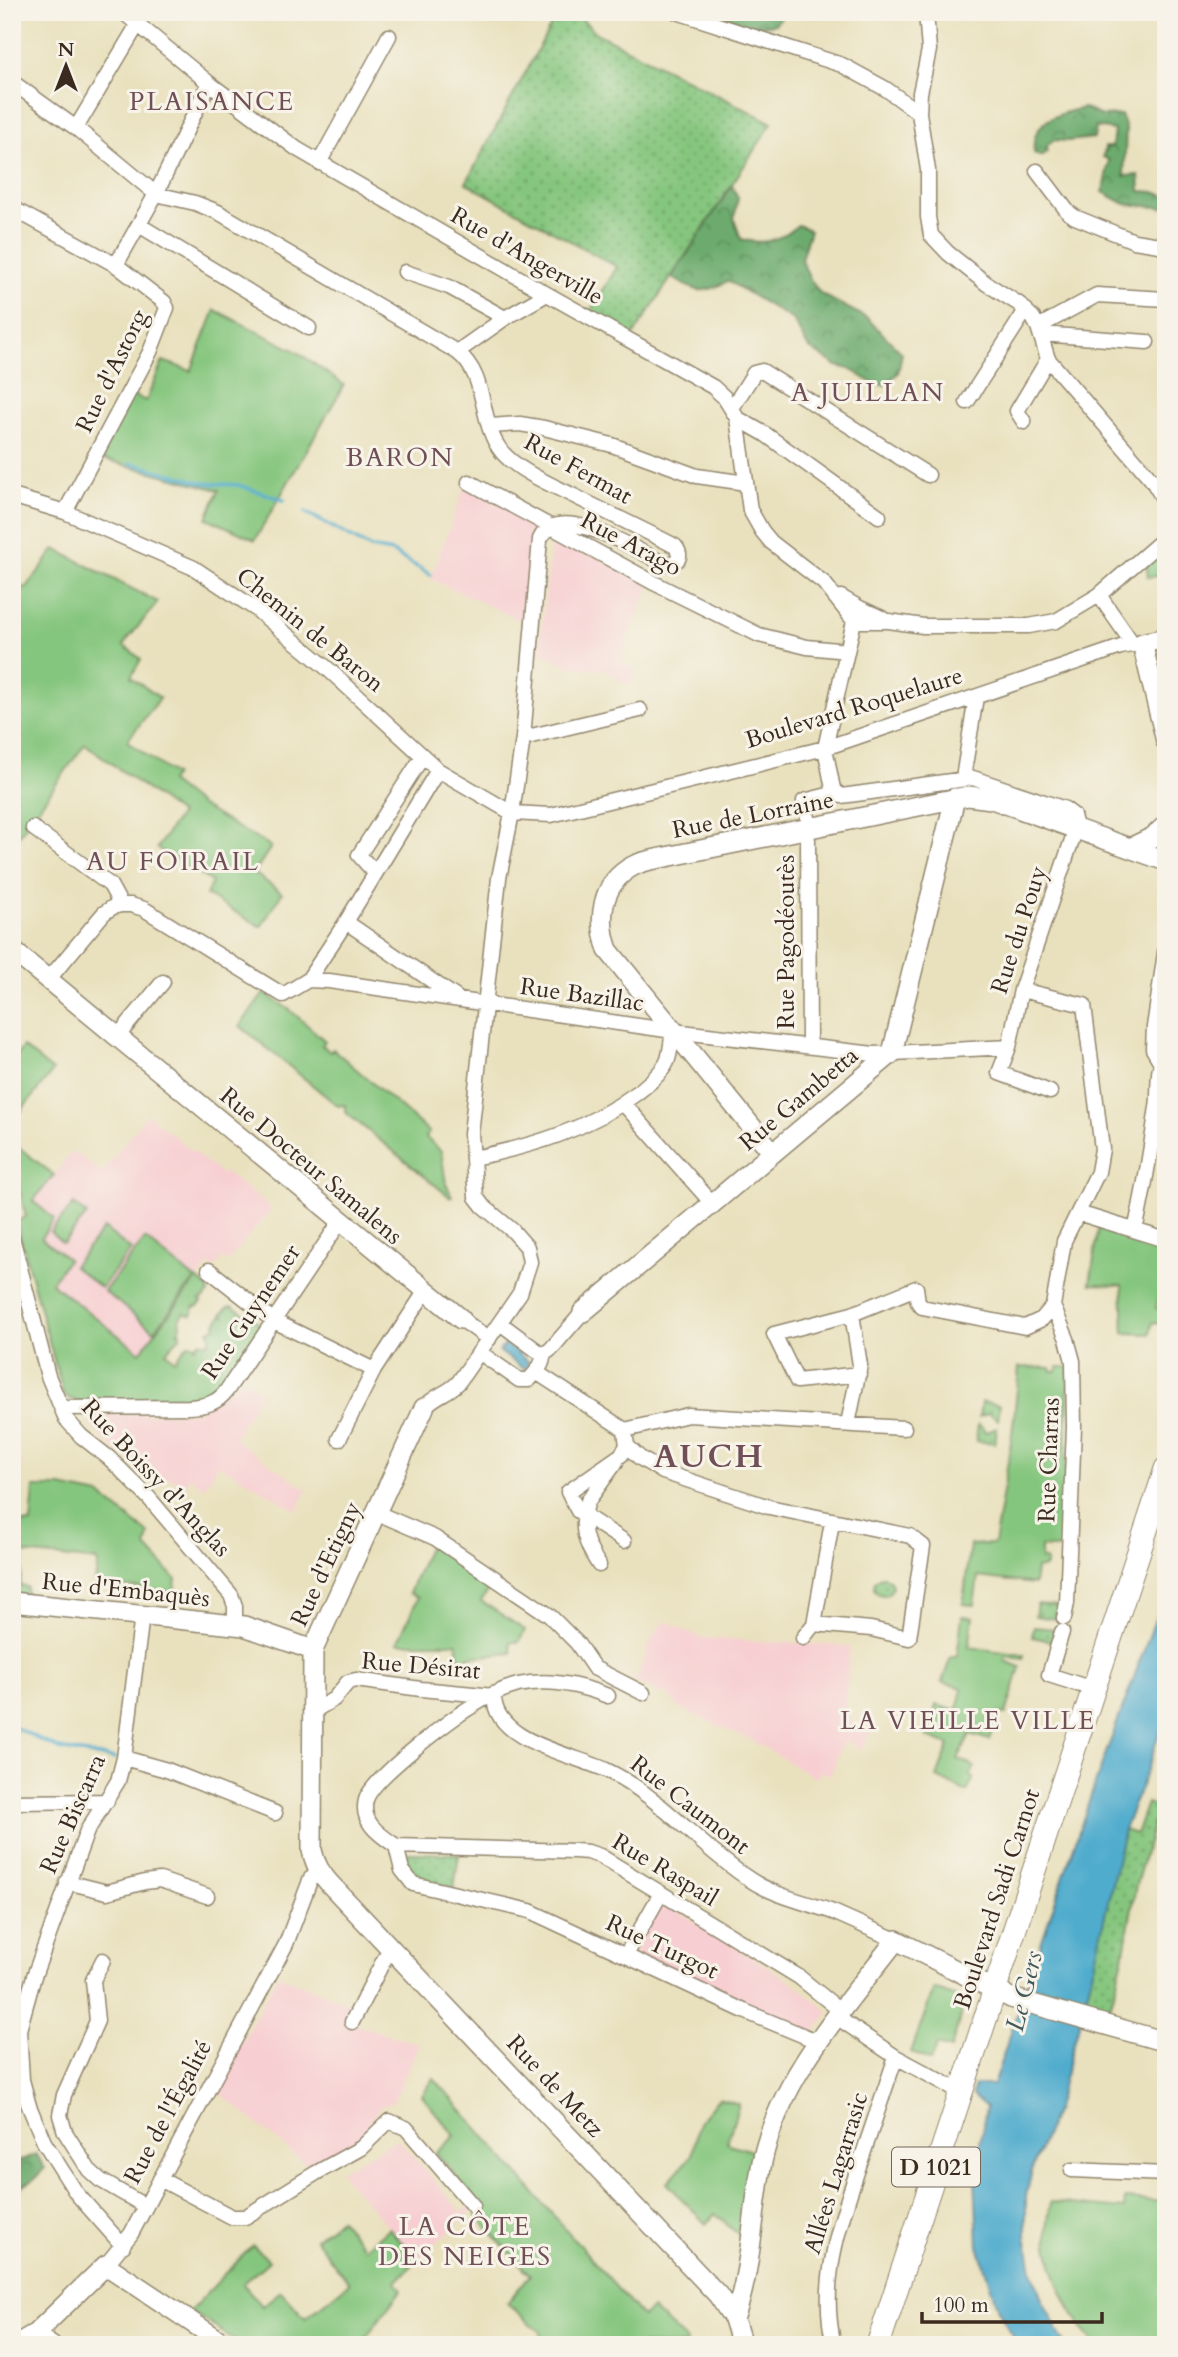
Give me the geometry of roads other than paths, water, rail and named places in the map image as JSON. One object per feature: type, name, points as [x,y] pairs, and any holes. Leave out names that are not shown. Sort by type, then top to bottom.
[{"type":"main road","name":"Boulevard Roquelaure","points":[[1138,643],[1166,638]]},
{"type":"main road","points":[[1138,643],[1166,741]]},
{"type":"main road","name":"Rue de Lorraine","points":[[773,1153],[608,950],[601,917],[603,904],[613,884],[626,871],[634,865],[653,860],[980,796],[1161,860]]},
{"type":"main road","name":"Rue Gambetta","points":[[583,1312],[891,1053],[955,799]]},
{"type":"main road","points":[[1130,848],[1166,827]]},
{"type":"main road","points":[[1161,860],[1166,827]]},
{"type":"main road","name":"Rue Docteur Samalens","points":[[12,950],[461,1319]]},
{"type":"main road","name":"Rue d'Etigny","points":[[315,1874],[312,1850],[313,1650],[424,1408]]},
{"type":"main road","name":"Boulevard Sadi Carnot","points":[[878,2345],[961,2092],[1003,1994],[1094,1689],[1166,1469]]},
{"type":"main road","name":"Rue d'Embaquès","points":[[12,1602],[244,1626],[313,1650]]},
{"type":"main road","name":"Rue de Metz","points":[[315,1874],[390,1948],[718,2295],[734,2319],[742,2345]]},
{"type":"main road","points":[[734,2319],[743,2294],[763,2161],[777,2113],[798,2073],[819,2042],[896,1940],[1003,1994],[1166,2042]]},
{"type":"main road","points":[[106,2265],[225,2345]]},
{"type":"main road","name":"Rue de l'Égalité","points":[[16,2345],[36,2333],[106,2265]]},
{"type":"street","name":"Rue d'Angerville","points":[[123,12],[209,83],[297,149],[547,295],[702,379],[724,397],[735,413],[879,516]]},
{"type":"street","points":[[677,12],[842,65],[886,89],[919,113]]},
{"type":"street","points":[[926,12],[929,50],[920,93],[919,113],[928,170],[928,217],[931,235],[963,265],[1026,310],[1040,330],[1048,359],[1152,480],[1166,503]]},
{"type":"street","points":[[76,128],[138,24]]},
{"type":"street","points":[[319,163],[389,36]]},
{"type":"street","points":[[12,82],[76,128],[156,194]]},
{"type":"street","points":[[116,265],[156,194],[209,83]]},
{"type":"street","points":[[1037,171],[1068,212],[1075,217],[1134,241],[1166,246]]},
{"type":"street","name":"Rue Fermat","points":[[156,194],[195,203],[218,212],[457,352],[474,371],[500,451],[543,481],[675,546],[678,549],[678,558],[671,564],[663,563],[588,527],[558,523],[549,527]]},
{"type":"street","name":"Rue d'Astorg","points":[[12,208],[116,265],[164,302],[166,312],[150,352],[65,512]]},
{"type":"street","points":[[139,225],[309,328]]},
{"type":"street","points":[[405,272],[449,287],[505,318]]},
{"type":"street","points":[[457,352],[505,318],[547,295]]},
{"type":"street","points":[[1040,330],[1097,295],[1166,299]]},
{"type":"street","points":[[967,402],[1026,310]]},
{"type":"street","points":[[1040,330],[1147,342]]},
{"type":"street","points":[[1024,422],[1017,411],[1048,359]]},
{"type":"street","points":[[890,621],[860,608],[831,590],[771,542],[750,509],[735,413],[754,373],[762,370],[928,475]]},
{"type":"street","points":[[490,426],[520,424],[544,428],[612,445],[696,476],[746,483]]},
{"type":"street","points":[[469,482],[549,527]]},
{"type":"street","name":"Chemin de Baron","points":[[12,496],[65,512],[194,568],[257,610],[328,669],[438,770],[512,814]]},
{"type":"street","name":"Rue Arago","points":[[530,1262],[527,1247],[476,1197],[471,1134],[499,878],[523,738],[540,539],[549,527],[759,635],[807,647],[847,652]]},
{"type":"street","points":[[854,621],[890,621],[923,626],[1029,626],[1056,621],[1100,595],[1166,537]]},
{"type":"street","points":[[831,590],[854,621],[825,748],[836,793]]},
{"type":"street","points":[[1100,595],[1138,643]]},
{"type":"street","name":"Boulevard Roquelaure","points":[[512,814],[551,816],[825,748],[1138,643]]},
{"type":"street","points":[[964,778],[976,696]]},
{"type":"street","points":[[523,738],[640,710]]},
{"type":"street","points":[[375,873],[359,855],[419,753]]},
{"type":"street","points":[[48,980],[104,914],[113,907],[131,905],[144,909],[277,992],[308,980],[438,770]]},
{"type":"street","points":[[808,818],[804,801],[836,793],[849,796],[964,778],[981,780],[1065,809],[1073,815],[1076,828]]},
{"type":"street","points":[[33,828],[110,885],[121,905]]},
{"type":"street","name":"Rue du Pouy","points":[[1050,1093],[999,1073],[1009,1047],[1021,990],[1076,828]]},
{"type":"street","name":"Rue Pagodéoutès","points":[[808,839],[809,1046]]},
{"type":"street","points":[[346,922],[461,1000]]},
{"type":"street","points":[[1135,1230],[1144,1190],[1163,1058],[1153,1049],[1166,946]]},
{"type":"street","name":"Rue Bazillac","points":[[308,980],[673,1031],[874,1054],[1009,1047]]},
{"type":"street","points":[[111,1032],[133,1018],[163,982]]},
{"type":"street","points":[[859,1374],[797,1381],[774,1334],[852,1314],[916,1288],[922,1307],[1025,1327],[1042,1319],[1053,1306],[1064,1241],[1098,1172],[1102,1139],[1084,1005],[1021,990]]},
{"type":"street","points":[[459,1146],[473,1158],[528,1146],[571,1132],[623,1103],[650,1083],[667,1062],[673,1031]]},
{"type":"street","points":[[623,1103],[712,1203]]},
{"type":"street","points":[[1078,1213],[1166,1240]]},
{"type":"street","name":"Rue Guynemer","points":[[61,1408],[189,1408],[212,1404],[224,1395],[340,1222]]},
{"type":"street","name":"Rue Boissy d'Anglas","points":[[12,1237],[48,1376],[66,1419],[161,1510],[231,1595],[235,1606],[234,1625]]},
{"type":"street","name":"Rue d'Etigny","points":[[424,1408],[432,1399],[452,1390],[458,1383],[520,1293],[530,1262]]},
{"type":"street","points":[[209,1270],[274,1321],[374,1370]]},
{"type":"street","points":[[339,1439],[374,1370],[425,1292]]},
{"type":"street","name":"Rue Charras","points":[[1053,1306],[1071,1351],[1074,1427],[1067,1603],[1049,1675],[1094,1689]]},
{"type":"street","name":"Rue Gambetta","points":[[542,1354],[551,1349],[583,1312]]},
{"type":"street","points":[[848,1424],[860,1365],[852,1314]]},
{"type":"street","name":"Rue Docteur Samalens","points":[[461,1319],[489,1339]]},
{"type":"street","points":[[479,1352],[519,1380],[529,1380],[536,1372],[542,1363],[542,1354],[500,1323]]},
{"type":"street","points":[[536,1372],[625,1430],[688,1415],[904,1428]]},
{"type":"street","points":[[599,1565],[586,1546],[584,1517],[588,1501],[624,1451],[625,1430]]},
{"type":"street","points":[[624,1451],[663,1472],[769,1507],[910,1536],[923,1546],[909,1638],[871,1629],[814,1623]]},
{"type":"street","points":[[624,1451],[568,1492],[584,1517],[624,1541]]},
{"type":"street","points":[[377,1513],[435,1538],[565,1629],[594,1668],[643,1693]]},
{"type":"street","points":[[803,1638],[814,1623],[832,1522]]},
{"type":"street","name":"Rue Biscarra","points":[[122,2246],[77,2194],[44,2142],[29,2106],[19,2063],[19,2030],[34,1976],[87,1831],[118,1781],[124,1758],[142,1615]]},
{"type":"street","name":"Rue Désirat","points":[[312,1712],[334,1699],[348,1682],[356,1680],[494,1696]]},
{"type":"street","points":[[396,1846],[372,1828],[365,1802],[375,1785],[411,1753],[475,1704],[519,1685],[555,1683],[608,1696]]},
{"type":"street","name":"Rue Caumont","points":[[494,1696],[495,1709],[501,1721],[518,1734],[533,1743],[592,1764],[629,1781],[750,1880],[896,1940]]},
{"type":"street","points":[[124,1758],[167,1770],[275,1813]]},
{"type":"street","points":[[12,1802],[107,1801]]},
{"type":"street","name":"Rue Raspail","points":[[396,1846],[588,1852],[600,1856],[799,1977],[840,2015],[896,2057],[961,2092]]},
{"type":"street","name":"Rue Turgot","points":[[396,1846],[402,1870],[412,1884],[530,1911],[744,2011],[819,2042]]},
{"type":"street","name":"Rue de l'Égalité","points":[[106,2265],[122,2246],[145,2206],[286,1944],[315,1874]]},
{"type":"street","points":[[67,1882],[107,1892],[160,1880],[207,1896]]},
{"type":"street","points":[[626,1955],[661,1893]]},
{"type":"street","points":[[352,2022],[390,1948]]},
{"type":"street","points":[[103,1959],[93,1980],[97,2021],[64,2095],[60,2115],[65,2132],[89,2170],[100,2180],[145,2206]]},
{"type":"street","name":"Allées Lagarrasic","points":[[834,2345],[828,2308],[833,2253],[844,2211],[896,2057]]},
{"type":"street","points":[[160,2179],[232,2217],[246,2217],[361,2148],[388,2121],[405,2127],[473,2206]]},
{"type":"street","points":[[1072,2170],[1166,2174]]},
{"type":"street","points":[[77,2194],[90,2191],[100,2180]]},
{"type":"street","points":[[36,2333],[54,2345]]},
{"type":"water","points":[[505,1344],[529,1362],[524,1369],[499,1351]]},
{"type":"water","points":[[1166,1590],[1166,1713],[1124,1830],[1088,1991],[1055,2112],[1033,2166],[1026,2196],[1026,2235],[1032,2271],[1041,2297],[1065,2345],[1018,2345],[998,2310],[978,2246],[975,2176],[986,2107],[972,2095],[975,2085],[993,2085],[1099,1772]]},
{"type":"waterway","points":[[130,463],[204,483],[238,485],[284,500]]},
{"type":"waterway","points":[[305,512],[371,548],[392,552],[431,575]]},
{"type":"waterway","points":[[12,1726],[59,1749],[115,1759]]},
{"type":"district","name":"PLAISANCE","points":[[212,101]]},
{"type":"district","name":"A JUILLAN","points":[[868,392]]},
{"type":"district","name":"BARON","points":[[400,457]]},
{"type":"district","name":"AU FOIRAIL","points":[[173,861]]},
{"type":"district","name":"AUCH","points":[[709,1457]]},
{"type":"district","name":"LA VIEILLE VILLE","points":[[968,1720]]},
{"type":"district","name":"LA CÔTE DES NEIGES","points":[[465,2241]]},
{"type":"water label","name":"Le Gers","points":[[1024,1991]]}]
